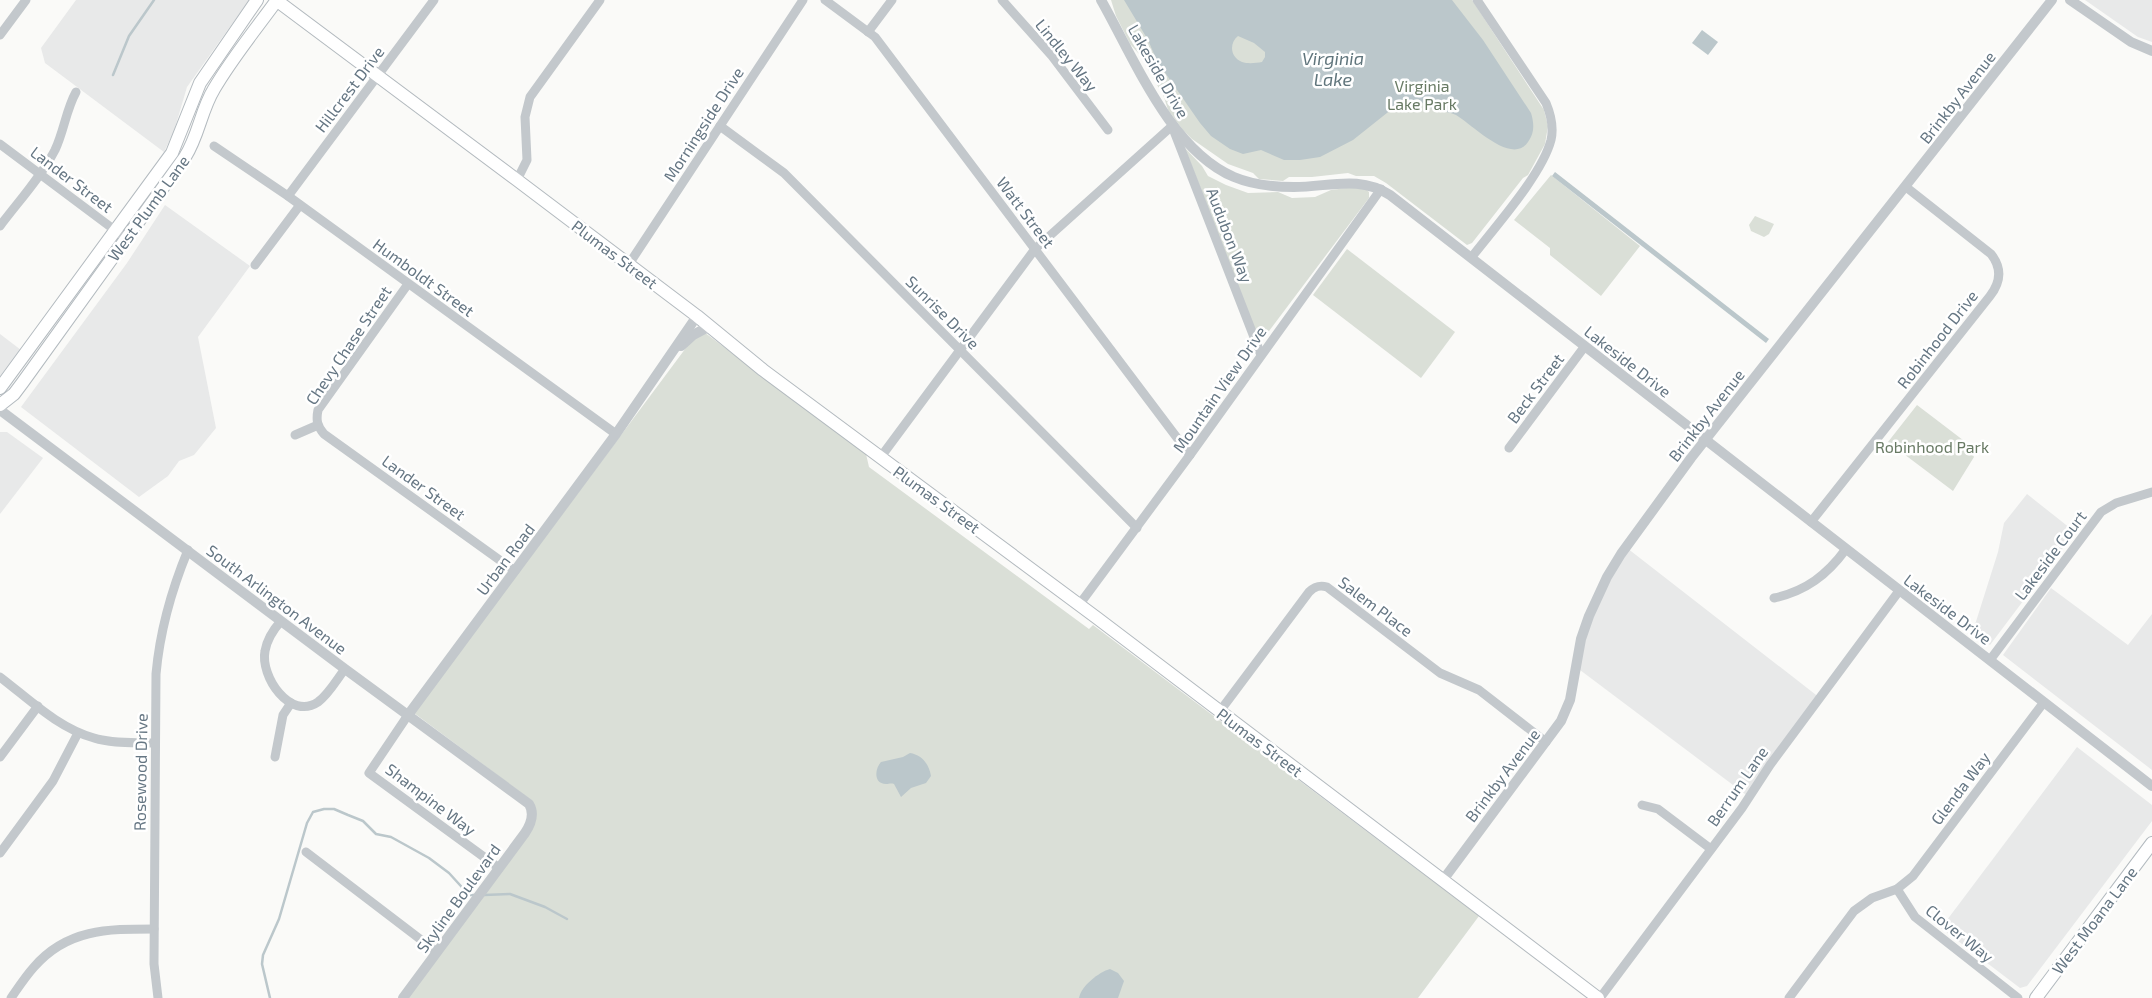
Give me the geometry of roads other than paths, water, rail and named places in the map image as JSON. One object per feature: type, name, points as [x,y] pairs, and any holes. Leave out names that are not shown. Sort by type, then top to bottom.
[{"type":"main road","name":"West Plumb Lane","points":[[0,388],[172,153],[200,82],[257,0]]},
{"type":"main road","name":"West Plumb Lane","points":[[0,405],[14,394],[23,382],[191,149],[214,88],[276,0]]},
{"type":"main road","name":"Plumas Street","points":[[276,0],[518,180],[880,458],[1079,605],[1599,998]]},
{"type":"main road","name":"West Moana Lane","points":[[2036,998],[2152,843]]},
{"type":"street","points":[[0,35],[26,0]]},
{"type":"street","name":"Hillcrest Drive","points":[[288,196],[434,0]]},
{"type":"street","points":[[518,180],[527,160],[525,117],[530,96],[600,0]]},
{"type":"street","name":"Morningside Drive","points":[[629,264],[803,0]]},
{"type":"street","name":"Watt Street","points":[[825,0],[874,37],[1190,455]]},
{"type":"street","points":[[868,32],[892,0]]},
{"type":"street","name":"Lindley Way","points":[[1002,0],[1052,56],[1108,130]]},
{"type":"street","name":"Lakeside Drive","points":[[1101,0],[1172,126],[1207,161],[1224,173],[1247,182],[1292,187],[1355,183],[1381,189],[2152,786]]},
{"type":"street","points":[[1471,258],[1537,171],[1548,150],[1552,130],[1550,113],[1546,103],[1478,0]]},
{"type":"street","name":"Brinkby Avenue","points":[[1443,880],[1546,742],[1567,710],[1581,639],[1588,616],[1607,577],[1634,535],[1705,440],[2052,0]]},
{"type":"street","points":[[2070,0],[2131,42],[2152,51]]},
{"type":"street","points":[[0,226],[58,144],[67,111],[76,92]]},
{"type":"street","name":"Sunrise Drive","points":[[720,126],[784,173],[1137,528]]},
{"type":"street","points":[[880,458],[1035,249],[1172,126]]},
{"type":"street","name":"Audubon Way","points":[[1172,126],[1261,356]]},
{"type":"street","name":"Lander Street","points":[[0,144],[126,239]]},
{"type":"street","name":"Humboldt Street","points":[[214,146],[288,196],[616,434]]},
{"type":"street","name":"Robinhood Drive","points":[[1811,522],[1990,296],[1998,283],[1999,268],[1991,254],[1906,187]]},
{"type":"street","name":"Mountain View Drive","points":[[1079,605],[1190,455],[1381,189]]},
{"type":"street","points":[[255,265],[300,205]]},
{"type":"street","name":"Chevy Chase Street","points":[[318,425],[316,416],[318,410],[408,284]]},
{"type":"street","name":"Urban Road","points":[[666,363],[670,354],[697,316]]},
{"type":"street","name":"Urban Road","points":[[369,773],[408,715],[616,434],[666,363],[689,337],[710,326]]},
{"type":"street","name":"Beck Street","points":[[1508,448],[1585,346]]},
{"type":"street","name":"South Arlington Avenue","points":[[0,410],[345,669],[525,801],[532,808],[532,814]]},
{"type":"street","points":[[295,435],[318,425]]},
{"type":"street","name":"Lander Street","points":[[318,425],[324,434],[515,571]]},
{"type":"street","name":"Lakeside Court","points":[[1990,660],[2101,512],[2116,503],[2152,492]]},
{"type":"street","name":"Rosewood Drive","points":[[158,998],[154,964],[156,674],[161,634],[168,603],[188,550]]},
{"type":"street","points":[[1774,598],[1800,590],[1823,576],[1846,550]]},
{"type":"street","name":"Salem Place","points":[[1220,712],[1309,592],[1317,586],[1322,586],[1327,587],[1440,673],[1479,690],[1546,742]]},
{"type":"street","name":"Berrum Lane","points":[[1599,998],[1742,808],[1770,765],[1900,591]]},
{"type":"street","points":[[281,621],[268,641],[264,653],[275,690],[290,702],[305,706],[318,702],[345,669]]},
{"type":"street","points":[[0,677],[62,724],[78,732],[110,741],[155,743]]},
{"type":"street","points":[[274,757],[283,715],[290,702]]},
{"type":"street","name":"Glenda Way","points":[[1897,888],[1913,876],[2044,702]]},
{"type":"street","points":[[0,757],[38,706]]},
{"type":"street","points":[[0,852],[53,781],[78,732]]},
{"type":"street","name":"Shampine Way","points":[[369,773],[499,868]]},
{"type":"street","points":[[1642,805],[1658,809],[1711,849]]},
{"type":"street","name":"Skyline Boulevard","points":[[403,998],[529,827],[532,814]]},
{"type":"street","points":[[306,852],[437,952]]},
{"type":"street","points":[[1789,998],[1854,911],[1862,904],[1897,888]]},
{"type":"street","name":"Clover Way","points":[[1897,888],[1915,917],[2018,998]]},
{"type":"street","points":[[11,998],[39,962],[69,940],[97,931],[154,929]]},
{"type":"water","name":"Virginia Lake","points":[[1124,0],[1452,0],[1483,40],[1531,113],[1533,132],[1528,142],[1521,148],[1503,147],[1456,115],[1434,109],[1418,99],[1397,105],[1353,140],[1320,157],[1284,160],[1261,150],[1243,154],[1230,149],[1211,136],[1200,123],[1157,61],[1148,40]],"holes":[[[1238,36],[1254,43],[1265,52],[1262,62],[1244,63],[1235,57],[1232,46]]]},
{"type":"water","points":[[1702,30],[1718,42],[1708,55],[1692,43]]},
{"type":"water","points":[[1555,172],[1769,339],[1766,343],[1552,176]]},
{"type":"water","points":[[910,753],[924,761],[929,768],[931,776],[926,783],[911,788],[901,797],[894,784],[882,783],[877,779],[876,775],[881,762],[903,757]]},
{"type":"water","points":[[1110,969],[1118,973],[1124,981],[1118,998],[1079,998],[1080,993],[1091,980]]},
{"type":"waterway","points":[[113,75],[129,36],[154,0]]},
{"type":"waterway","points":[[270,998],[262,964],[263,955],[279,919],[307,823],[313,812],[334,809],[363,821],[376,834],[391,837],[429,858],[449,873],[469,895],[476,895]]},
{"type":"waterway","points":[[484,895],[510,894],[545,907],[567,919]]},
{"type":"park label","name":"Virginia Lake Park","points":[[1422,94]]},
{"type":"park label","name":"Robinhood Park","points":[[1932,446]]}]
